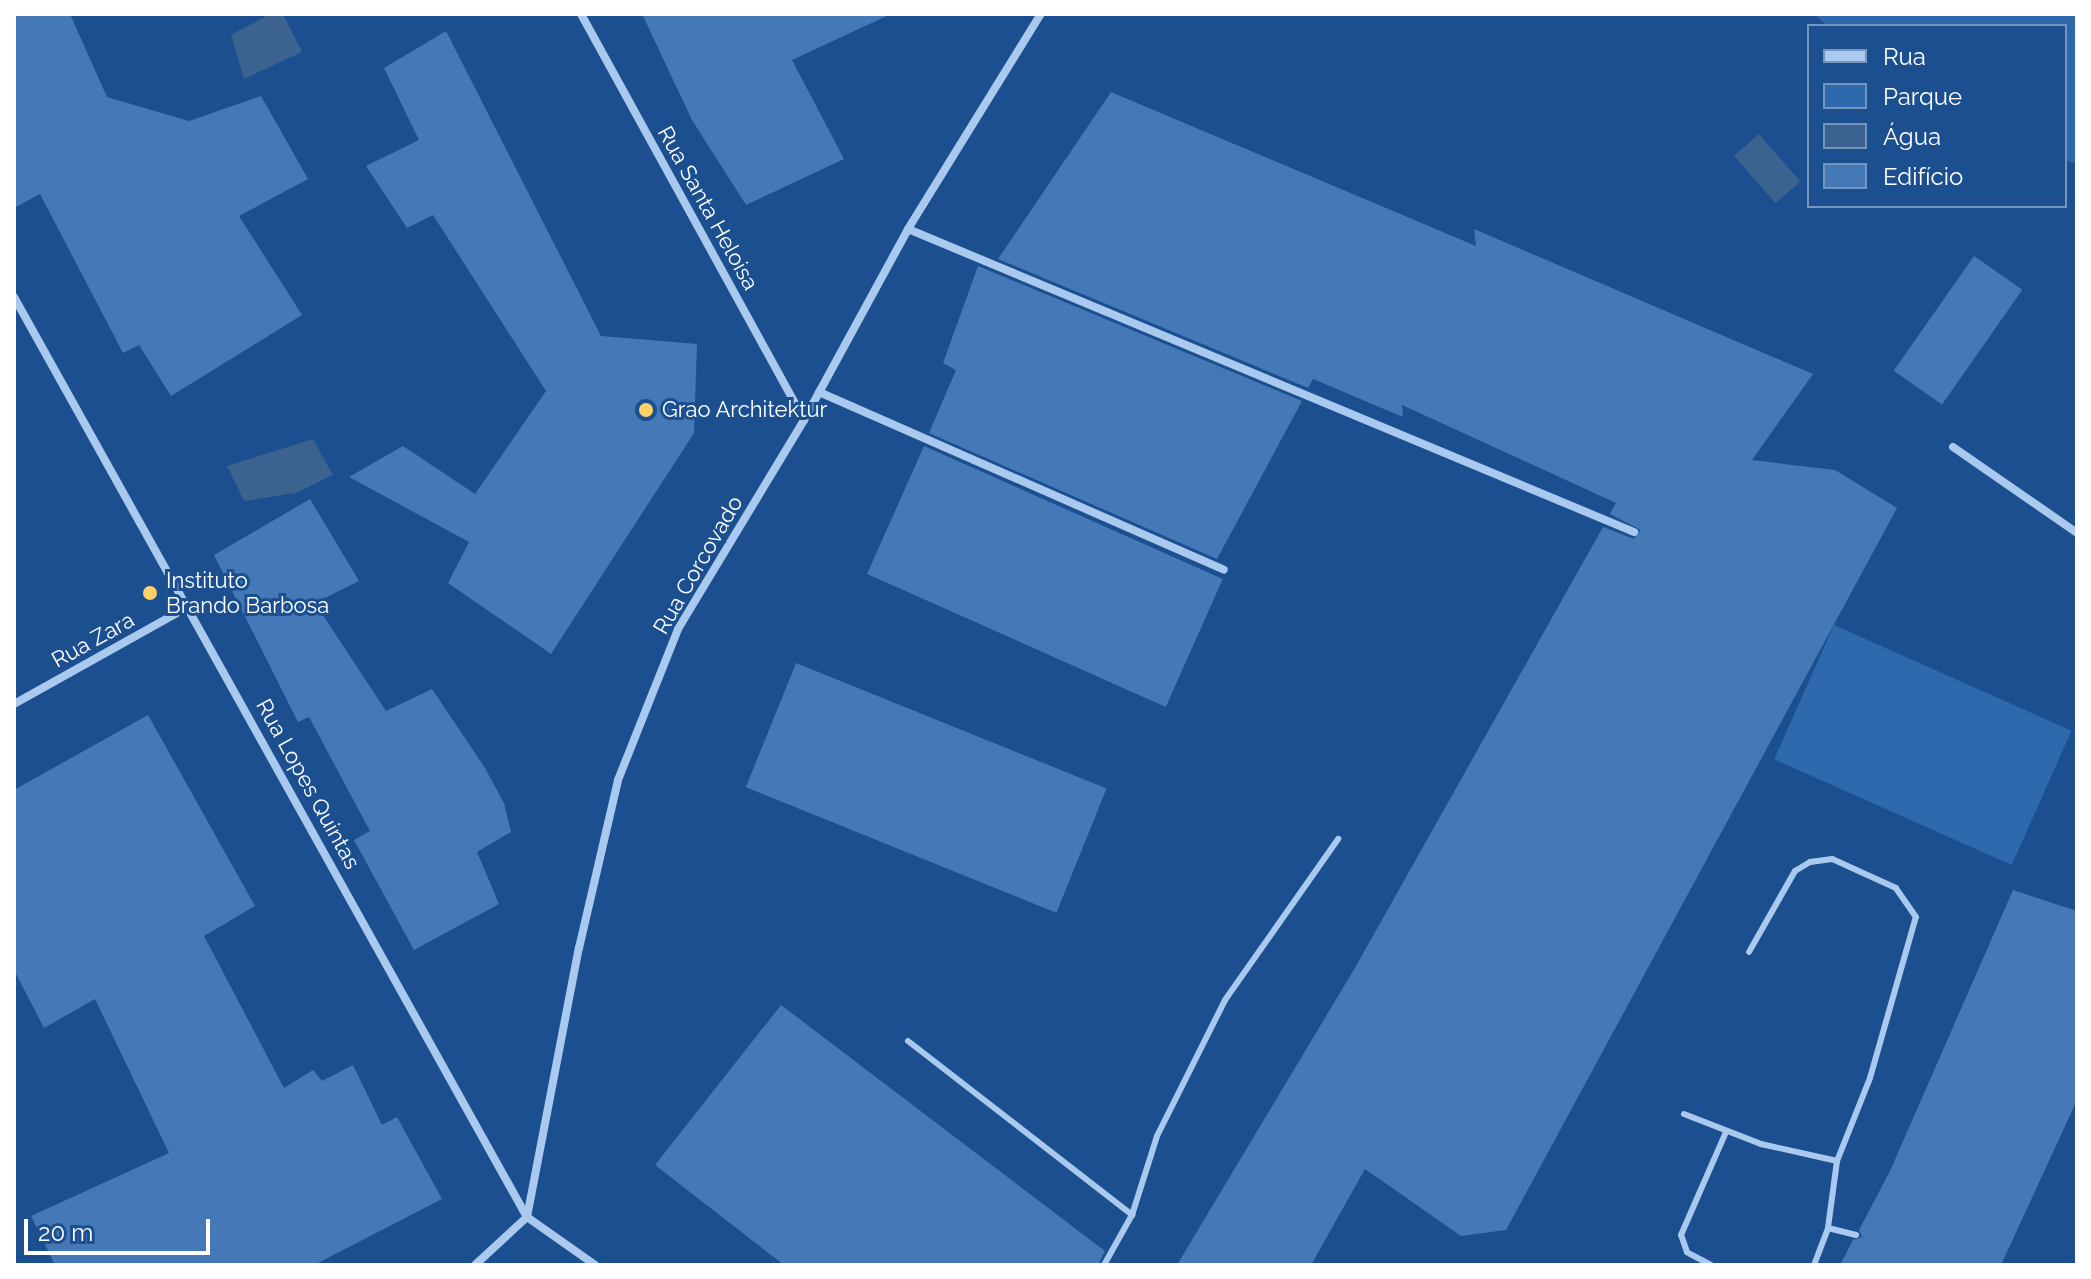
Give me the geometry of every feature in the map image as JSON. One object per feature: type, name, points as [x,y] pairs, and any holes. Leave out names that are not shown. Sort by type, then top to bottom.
[{"type":"street","name":"Rua Santa Heloisa","points":[[581,14],[804,420]]},
{"type":"street","name":"Rua Corcovado","points":[[527,1217],[579,948],[618,780],[678,629],[804,420],[908,229],[1041,14]]},
{"type":"street","points":[[908,229],[1634,532]]},
{"type":"street","name":"Rua Lopes Quintas","points":[[14,297],[527,1217],[595,1265]]},
{"type":"street","points":[[819,392],[1224,570]]},
{"type":"street","points":[[1953,447],[2077,533]]},
{"type":"street","name":"Rua Zara","points":[[14,704],[189,606]]},
{"type":"street","points":[[475,1265],[527,1217]]},
{"type":"lane","points":[[1104,1265],[1132,1215],[1157,1136],[1225,1000],[1338,839]]},
{"type":"lane","points":[[1749,952],[1795,871],[1810,862],[1832,859],[1896,888],[1916,917],[1870,1078],[1837,1161],[1828,1228],[1814,1265]]},
{"type":"lane","points":[[908,1041],[1132,1215]]},
{"type":"lane","points":[[1684,1114],[1726,1132],[1837,1161]]},
{"type":"lane","points":[[1711,1265],[1687,1252],[1681,1235],[1726,1132]]},
{"type":"lane","points":[[1828,1228],[1856,1235]]},
{"type":"green space","points":[[1814,14],[2077,14],[2077,164],[2067,161],[2067,24],[1826,24]]},
{"type":"green space","points":[[1834,625],[2072,731],[2012,865],[1774,759]]},
{"type":"water","points":[[270,14],[283,14],[302,52],[244,79],[231,35]]},
{"type":"water","points":[[1759,134],[1800,182],[1775,203],[1734,156]]},
{"type":"water","points":[[313,439],[333,475],[296,493],[244,501],[227,466]]},
{"type":"building","points":[[14,14],[70,14],[107,97],[189,121],[261,96],[308,179],[239,216],[302,315],[171,396],[139,345],[123,353],[40,194],[14,208]]},
{"type":"building","points":[[642,14],[891,14],[792,60],[844,159],[746,205],[692,120]]},
{"type":"building","points":[[446,31],[601,336],[697,344],[694,433],[551,654],[448,583],[469,542],[349,477],[403,446],[475,494],[546,391],[433,215],[407,228],[366,166],[419,140],[384,68]]},
{"type":"building","points":[[1111,92],[1476,246],[1474,229],[1813,374],[1752,460],[1835,470],[1897,508],[1506,1230],[1461,1236],[1365,1169],[1311,1265],[1177,1265],[1356,966],[1603,527],[1634,539],[1641,530],[1610,514],[1616,503],[1402,405],[1403,417],[1313,379],[1308,388],[998,259]]},
{"type":"building","points":[[1974,256],[2022,290],[1942,405],[1894,371]]},
{"type":"building","points":[[978,266],[1302,401],[1217,559],[929,433],[956,370],[943,363]]},
{"type":"building","points":[[924,446],[1223,579],[1166,707],[867,574]]},
{"type":"building","points":[[310,499],[359,581],[315,603],[386,711],[432,689],[485,768],[504,803],[511,832],[477,852],[499,904],[414,950],[354,840],[370,831],[309,717],[298,722],[214,555]]},
{"type":"building","points":[[796,663],[1107,788],[1056,913],[746,787]]},
{"type":"building","points":[[148,715],[255,906],[204,936],[284,1088],[313,1070],[322,1081],[353,1065],[382,1125],[397,1117],[442,1199],[314,1265],[55,1265],[31,1216],[169,1153],[95,999],[44,1028],[14,970],[14,790]]},
{"type":"building","points":[[2013,890],[2077,911],[2077,1100],[2019,1226],[2001,1265],[1840,1265],[1853,1240],[1862,1237],[1859,1230],[1890,1171]]},
{"type":"building","points":[[781,1005],[1105,1251],[1098,1265],[784,1265],[655,1165]]},
{"type":"place","name":"Grao Architektur","points":[[646,410]]},
{"type":"place","name":"Instituto Brando Barbosa","points":[[150,593]]}]
